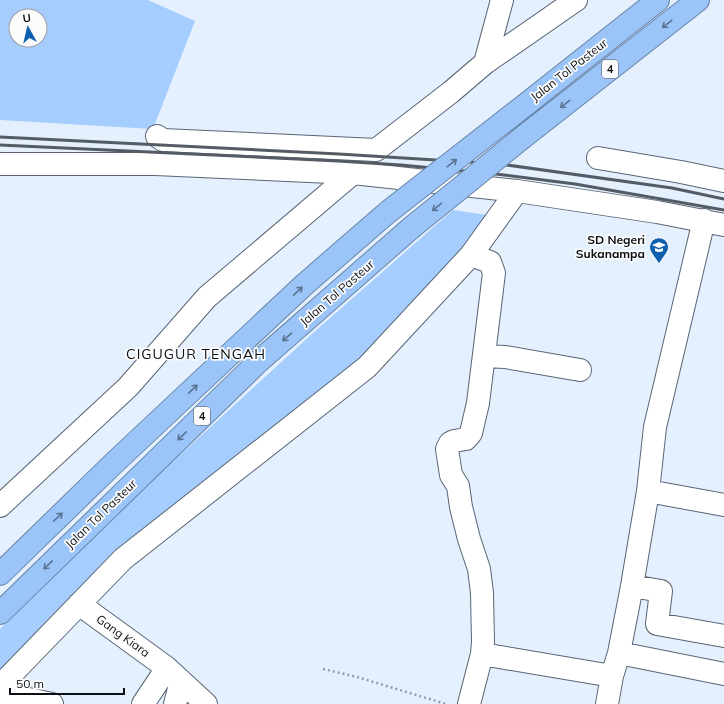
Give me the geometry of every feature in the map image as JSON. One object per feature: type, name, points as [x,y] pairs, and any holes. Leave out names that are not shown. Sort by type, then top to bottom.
[{"type":"highway","name":"Jalan Tol Pasteur","points":[[0,574],[114,463],[299,290],[388,212],[658,0]]},
{"type":"highway","name":"Jalan Tol Pasteur","points":[[0,612],[258,362],[411,228],[522,138],[698,0]]},
{"type":"street","points":[[485,63],[502,0]]},
{"type":"street","points":[[157,136],[163,140],[376,150],[451,92],[485,63],[576,0]]},
{"type":"street","points":[[598,158],[724,181]]},
{"type":"street","points":[[0,164],[155,164],[353,173],[516,191],[714,222],[655,427],[648,491],[632,586],[607,704]]},
{"type":"street","points":[[0,506],[128,387],[207,297],[353,173]]},
{"type":"street","points":[[0,686],[123,559],[367,367],[471,255],[516,191]]},
{"type":"street","points":[[471,255],[490,262],[494,274],[484,356],[478,403],[471,433],[466,439],[450,443],[447,449],[451,475],[458,486],[461,507],[469,539],[479,569],[482,593],[482,654],[471,704]]},
{"type":"street","points":[[484,356],[505,357],[580,370]]},
{"type":"street","points":[[648,491],[724,506]]},
{"type":"street","points":[[632,586],[661,591],[657,624],[724,636]]},
{"type":"street","name":"Gang Kiara","points":[[78,604],[174,674],[206,704]]},
{"type":"street","points":[[619,653],[724,674]]},
{"type":"street","points":[[482,654],[612,676]]},
{"type":"street","points":[[143,704],[174,674]]},
{"type":"street","points":[[174,674],[175,704]]},
{"type":"street","points":[[0,693],[52,704]]},
{"type":"path","points":[[323,669],[357,677],[446,704]]},
{"type":"shaded area","points":[[0,0],[148,0],[195,21],[153,129],[0,120]]},
{"type":"shaded area","points":[[453,210],[494,216],[402,322],[0,676],[0,629],[85,542],[313,333]]},
{"type":"railway","points":[[0,137],[339,154],[500,164],[672,188],[724,199]]},
{"type":"railway","points":[[0,145],[401,165],[496,174],[575,184],[724,210]]},
{"type":"place","name":"SD Negeri Sukanampa","points":[[659,264]]},
{"type":"district","name":"CIGUGUR TENGAH","points":[[196,354]]}]
